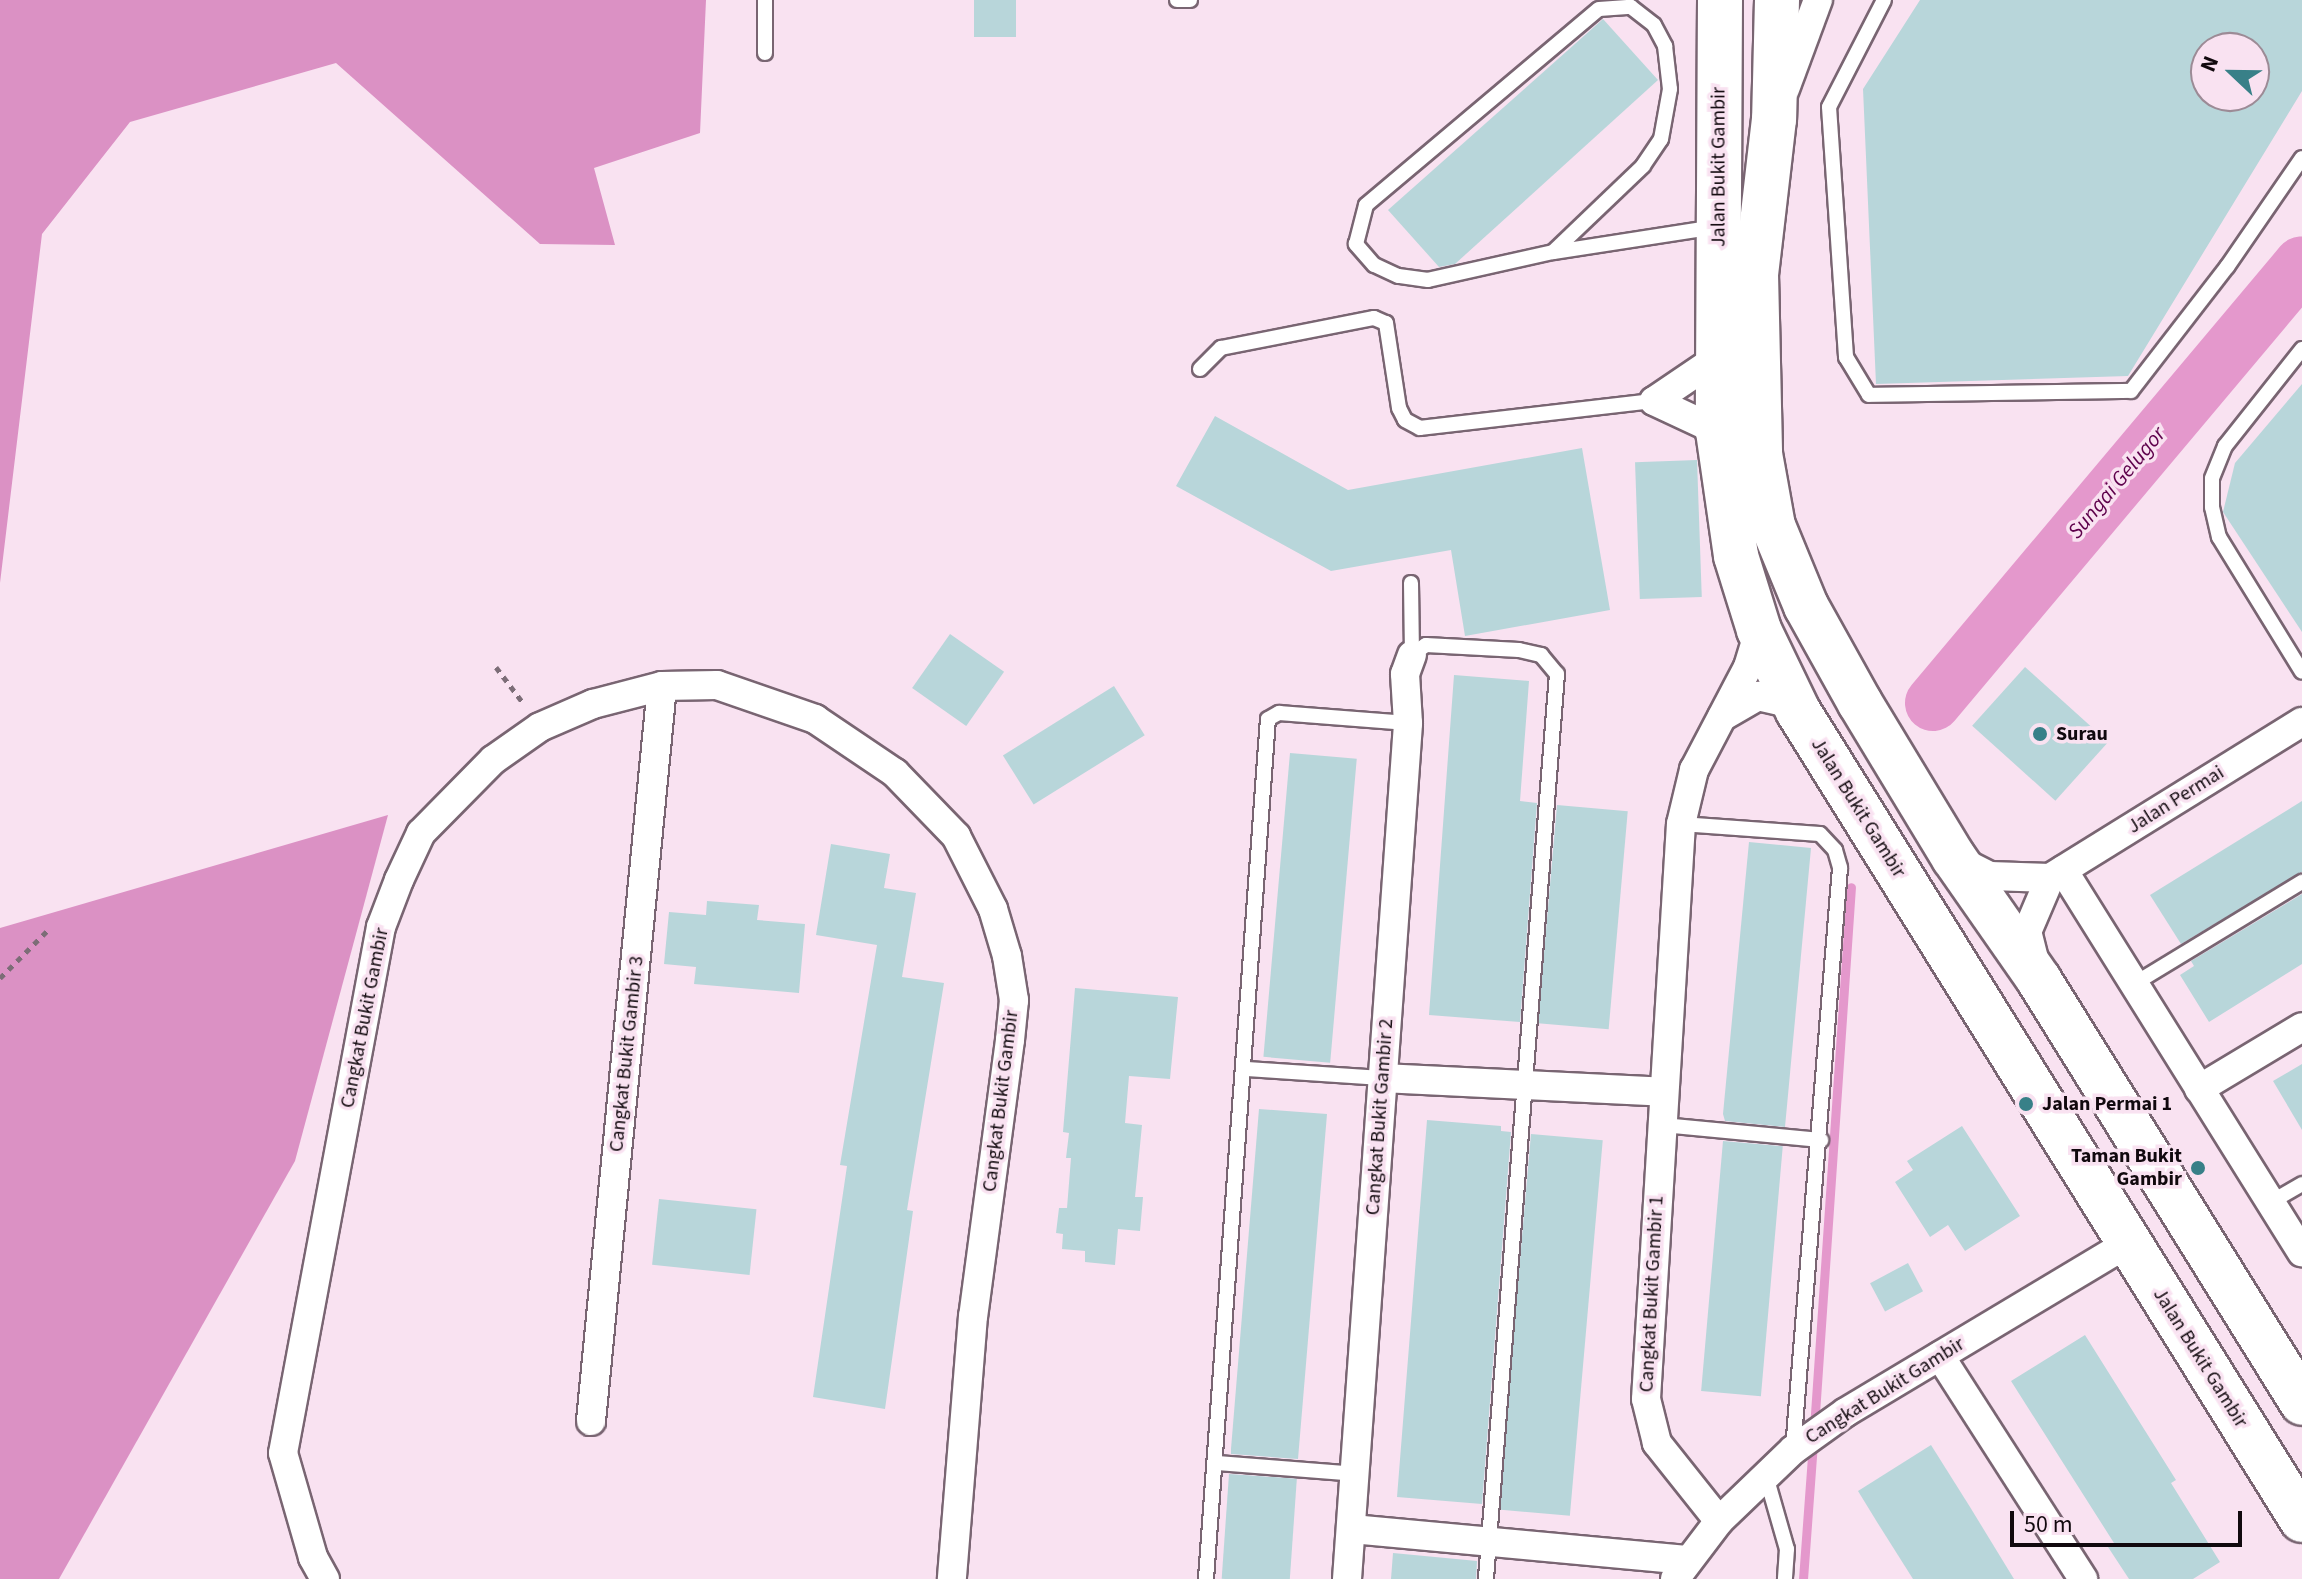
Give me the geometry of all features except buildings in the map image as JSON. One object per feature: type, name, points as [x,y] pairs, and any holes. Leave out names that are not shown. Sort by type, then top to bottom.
[{"type":"main road","name":"Jalan Bukit Gambir","points":[[1720,0],[1718,431],[1736,556],[1759,630],[1798,711],[2302,1520]]},
{"type":"main road","name":"Jalan Bukit Gambir","points":[[1777,0],[1774,119],[1756,274],[1760,454],[1773,526],[1818,629],[1954,858],[2039,980],[2302,1403]]},
{"type":"street","points":[[1774,119],[1818,0]]},
{"type":"street","points":[[1654,401],[1719,357]]},
{"type":"street","points":[[1654,401],[1718,431]]},
{"type":"street","name":"Cangkat Bukit Gambir 1","points":[[1719,1521],[1657,1443],[1646,1399],[1681,824],[1694,770],[1754,652],[1759,630]]},
{"type":"street","name":"Cangkat Bukit Gambir 2","points":[[1347,1579],[1357,1474],[1408,723],[1405,674],[1412,655]]},
{"type":"street","name":"Cangkat Bukit Gambir","points":[[325,1579],[313,1557],[283,1453],[381,927],[421,833],[493,760],[540,727],[593,704],[662,686],[717,685],[815,719],[895,773],[956,836],[993,909],[1014,1000],[973,1316],[952,1579]]},
{"type":"street","name":"Cangkat Bukit Gambir 3","points":[[591,1421],[662,686]]},
{"type":"street","points":[[1722,717],[1758,696],[1785,702],[1798,711]]},
{"type":"street","name":"Jalan Permai","points":[[2056,874],[2302,722]]},
{"type":"street","points":[[1954,858],[1990,876],[2056,874]]},
{"type":"street","points":[[2039,980],[2027,932],[2056,874]]},
{"type":"street","points":[[2056,874],[2134,984],[2302,1253]]},
{"type":"street","points":[[2199,1089],[2302,1027]]},
{"type":"street","points":[[1382,1078],[1664,1092]]},
{"type":"street","name":"Cangkat Bukit Gambir","points":[[1681,1570],[1719,1521],[1798,1446],[1846,1412],[2128,1243]]},
{"type":"street","points":[[1940,1356],[2083,1579]]},
{"type":"street","points":[[1352,1529],[1491,1541],[1681,1570]]},
{"type":"lane","points":[[765,0],[765,53]]},
{"type":"lane","points":[[1177,0],[1190,0]]},
{"type":"lane","points":[[1884,0],[1829,107],[1846,357],[1869,395],[2131,391],[2302,158]]},
{"type":"lane","points":[[1553,252],[1643,166],[1661,139],[1670,89],[1665,46],[1654,25],[1631,7],[1599,9],[1366,205],[1357,222],[1356,244],[1374,265],[1398,276],[1460,277],[1553,252],[1719,227]]},
{"type":"lane","points":[[1200,369],[1221,348],[1244,341],[1374,318],[1386,323],[1399,408],[1405,420],[1420,428],[1654,401]]},
{"type":"lane","points":[[2300,663],[2219,537],[2212,507],[2212,479],[2225,446],[2302,349]]},
{"type":"lane","points":[[1411,583],[1412,655]]},
{"type":"lane","points":[[1412,655],[1426,645],[1519,650],[1541,655],[1557,674],[1528,1084],[1486,1579]]},
{"type":"lane","points":[[1206,1579],[1218,1463],[1247,1069],[1268,719],[1279,713],[1408,723]]},
{"type":"lane","points":[[1681,824],[1820,834],[1835,850],[1840,868],[1798,1446]]},
{"type":"lane","points":[[2134,984],[2302,882]]},
{"type":"lane","points":[[1247,1069],[1382,1078]]},
{"type":"lane","points":[[1662,1125],[1821,1140]]},
{"type":"lane","points":[[2271,1202],[2302,1184]]},
{"type":"lane","points":[[1218,1463],[1357,1474]]},
{"type":"lane","points":[[1766,1475],[1787,1549],[1785,1579]]},
{"type":"path","points":[[496,667],[540,727]]},
{"type":"path","points":[[0,978],[50,928]]},
{"type":"shaded area","points":[[0,0],[706,0],[700,133],[594,168],[615,245],[540,244],[336,63],[130,122],[42,234],[0,583]]},
{"type":"shaded area","points":[[388,815],[295,1161],[59,1579],[0,1579],[0,928]]},
{"type":"waterway","name":"Sungai Gelugor","points":[[1933,703],[2302,264]]},
{"type":"waterway","points":[[1814,1428],[1851,887]]},
{"type":"waterway","points":[[1803,1579],[1813,1443]]},
{"type":"place","name":"Surau","points":[[2040,734]]},
{"type":"place","name":"Jalan Permai 1","points":[[2026,1104]]},
{"type":"place","name":"Taman Bukit Gambir","points":[[2198,1168]]}]
